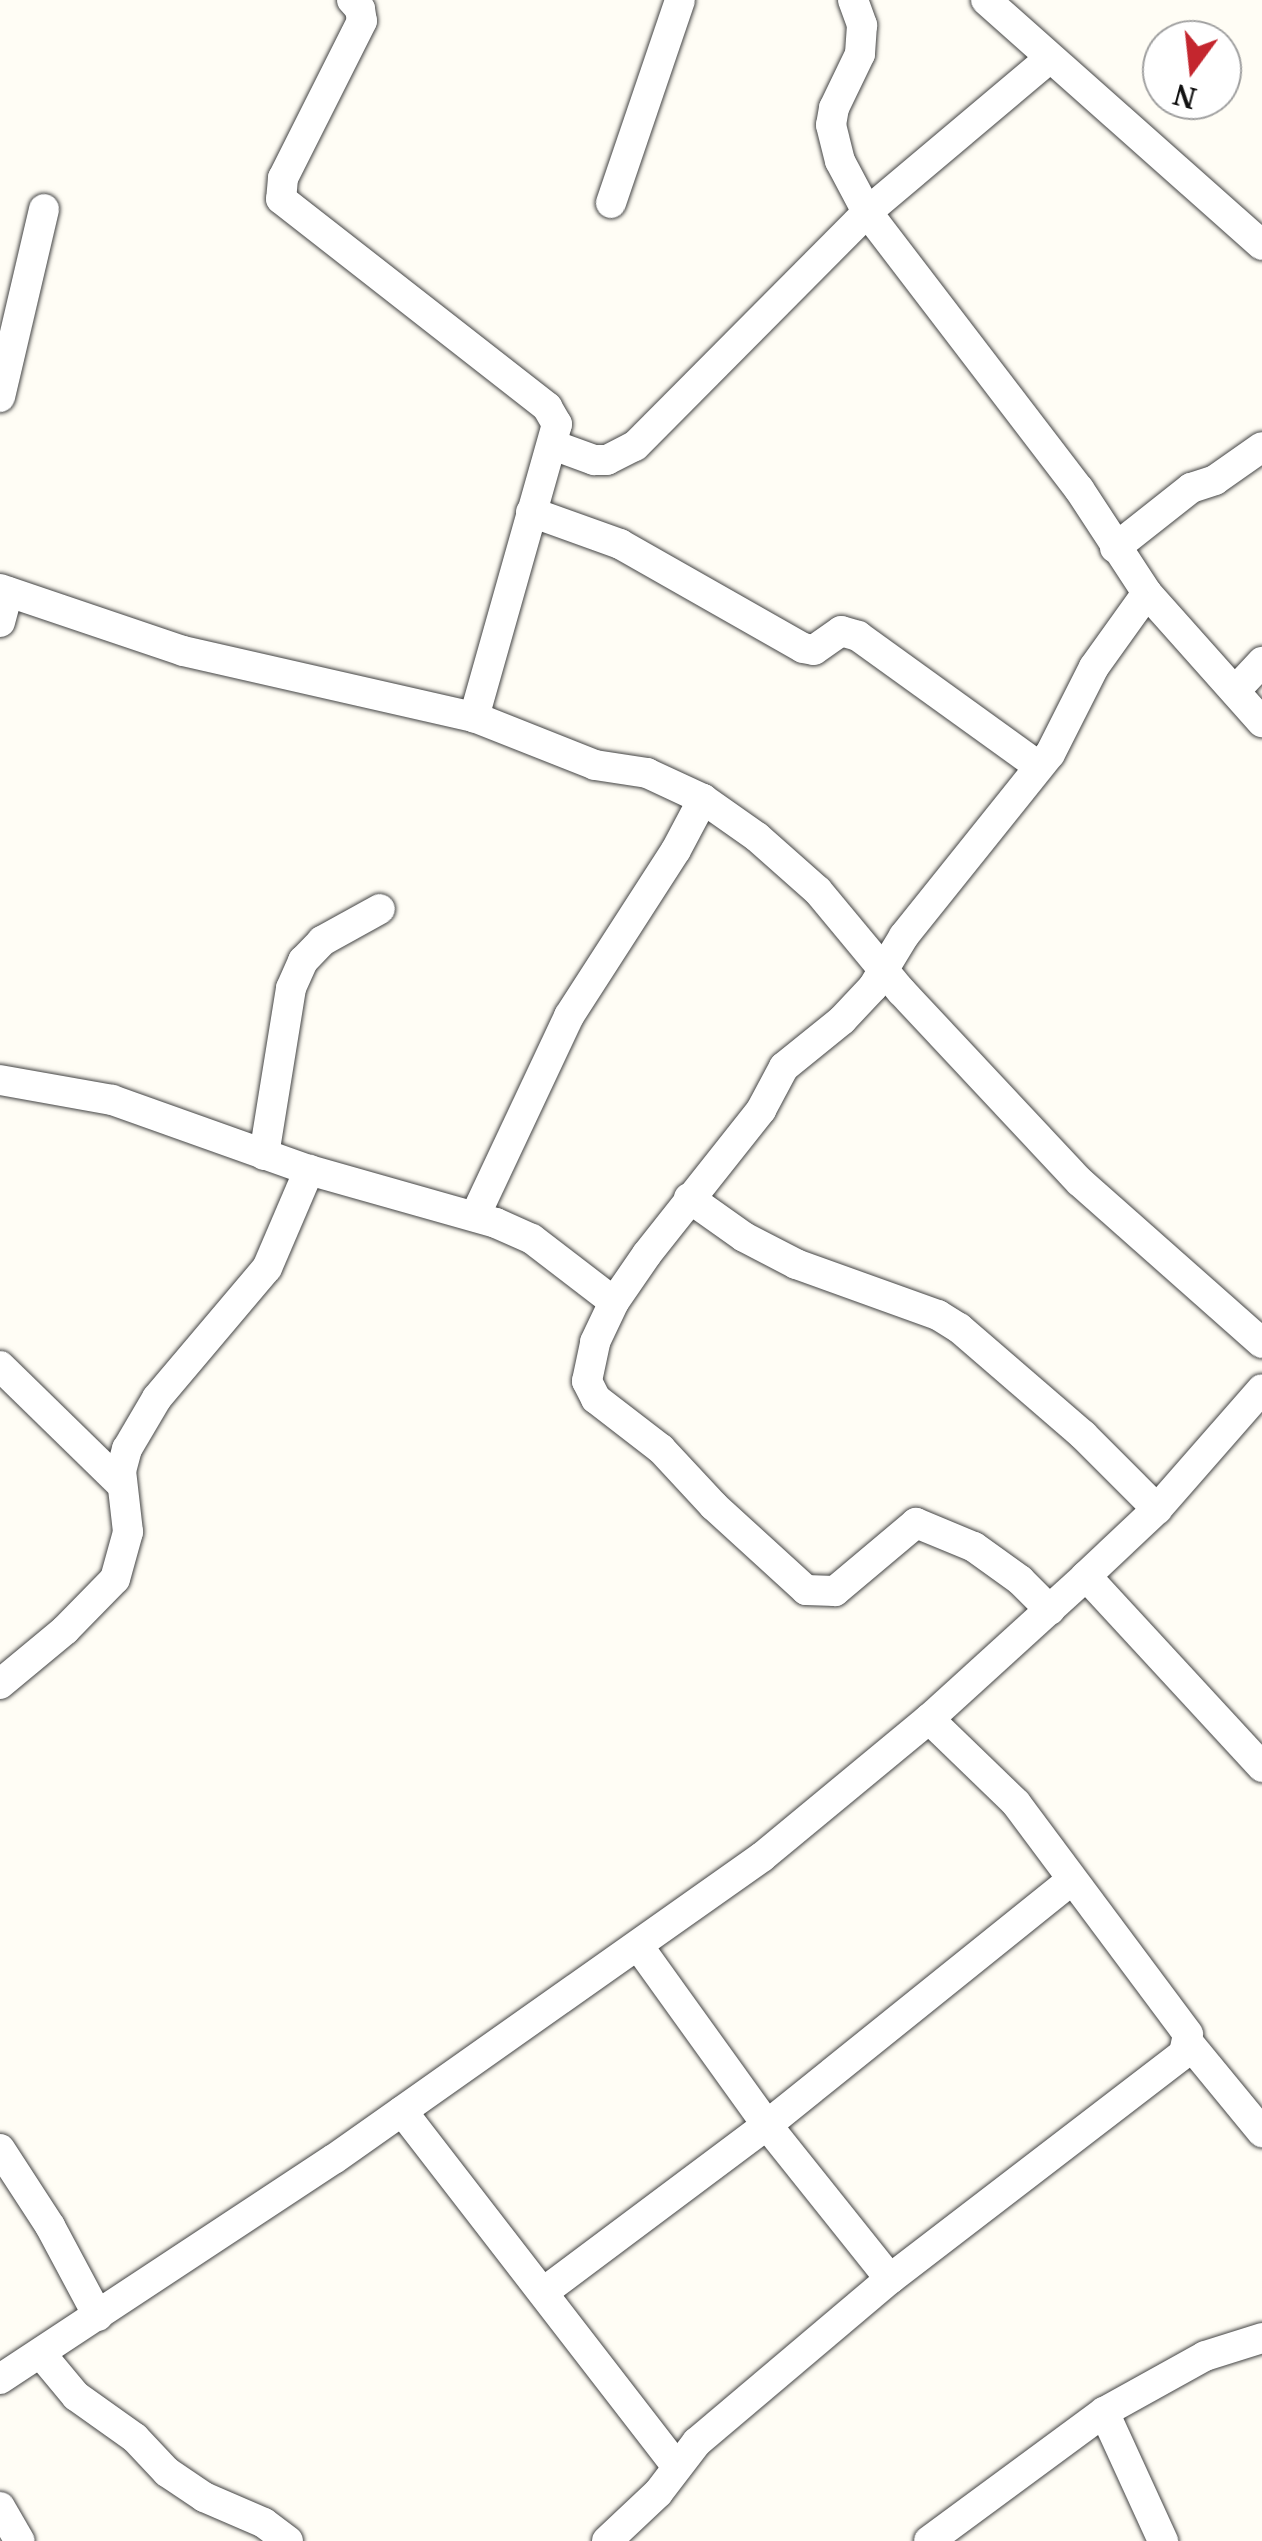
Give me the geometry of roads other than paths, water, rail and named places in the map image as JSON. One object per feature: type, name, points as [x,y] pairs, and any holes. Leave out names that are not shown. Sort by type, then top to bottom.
[{"type":"street","points":[[352,0],[360,9],[362,21],[279,186],[281,199],[548,407],[557,424],[474,717]]},
{"type":"street","points":[[611,204],[680,0]]},
{"type":"street","points":[[853,0],[863,40],[831,125],[840,160],[866,212],[1079,489],[1147,594],[1262,722]]},
{"type":"street","points":[[986,0],[1262,245]]},
{"type":"street","points":[[553,445],[594,460],[607,460],[635,446],[866,212],[1050,58]]},
{"type":"street","points":[[0,397],[44,209]]},
{"type":"street","points":[[1116,548],[1190,488],[1215,480],[1262,447]]},
{"type":"street","points":[[531,512],[620,544],[803,648],[814,650],[841,631],[858,636],[1038,766]]},
{"type":"street","points":[[0,622],[4,590],[183,651],[474,717],[595,765],[647,774],[703,799],[757,837],[818,891],[883,969],[1080,1182],[1262,1343]]},
{"type":"street","points":[[1050,1610],[1020,1580],[974,1547],[916,1524],[835,1591],[806,1590],[714,1506],[661,1449],[596,1399],[586,1381],[590,1360],[614,1302],[760,1110],[784,1067],[842,1020],[1062,739],[1094,667],[1147,594]]},
{"type":"street","points":[[1236,692],[1262,662]]},
{"type":"street","points":[[474,1216],[569,1016],[676,850],[703,799]]},
{"type":"street","points":[[264,1155],[291,988],[303,962],[322,941],[380,909]]},
{"type":"street","points":[[0,1080],[112,1100],[309,1170],[474,1216],[532,1239],[614,1302]]},
{"type":"street","points":[[0,1684],[65,1630],[115,1580],[128,1532],[123,1460],[146,1413],[267,1268],[309,1170]]},
{"type":"street","points":[[690,1198],[744,1238],[796,1264],[924,1310],[959,1328],[1083,1435],[1157,1510]]},
{"type":"street","points":[[0,1366],[122,1485]]},
{"type":"street","points":[[4,2367],[41,2354],[98,2316],[402,2111],[762,1857],[930,1719],[1157,1510],[1262,1389]]},
{"type":"street","points":[[1086,1576],[1262,1767]]},
{"type":"street","points":[[930,1719],[996,1780],[1181,2024],[1188,2042],[1262,2132]]},
{"type":"street","points":[[545,2291],[767,2125],[1072,1880]]},
{"type":"street","points":[[639,1947],[767,2125],[890,2279]]},
{"type":"street","points":[[607,2541],[697,2442],[890,2279],[1173,2062],[1188,2042]]},
{"type":"street","points":[[402,2111],[545,2291],[677,2468]]},
{"type":"street","points":[[0,2149],[50,2226],[98,2316]]},
{"type":"street","points":[[929,2541],[1104,2412],[1206,2356],[1262,2338]]},
{"type":"street","points":[[41,2354],[76,2396],[135,2438],[167,2472],[204,2497],[264,2523],[288,2541]]},
{"type":"street","points":[[1104,2412],[1163,2541]]},
{"type":"street","points":[[0,2507],[20,2541]]}]
